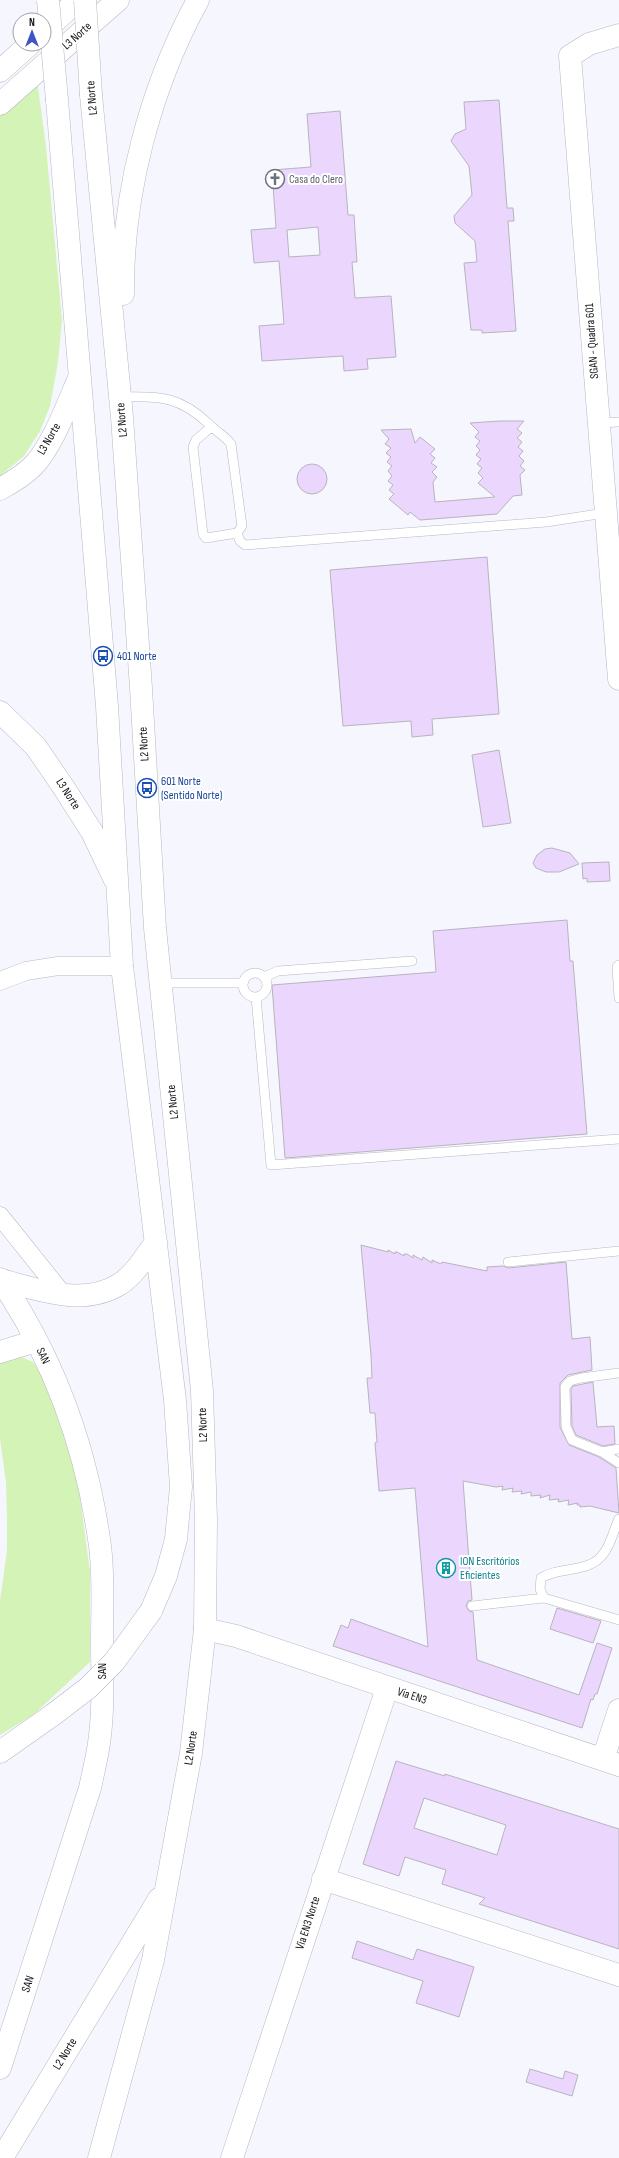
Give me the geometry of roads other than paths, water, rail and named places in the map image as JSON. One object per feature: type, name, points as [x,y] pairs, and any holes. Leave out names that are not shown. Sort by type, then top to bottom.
[{"type":"main road","points":[[0,1752],[88,1688],[114,1662],[151,1611],[166,1576],[176,1540],[180,1487],[175,1400],[122,966],[119,888],[106,699],[81,375],[48,0]]},
{"type":"main road","points":[[52,24],[78,0]]},
{"type":"main road","name":"L2 Norte","points":[[2,2158],[166,1888],[191,1753],[205,1629],[206,1520],[202,1391],[155,928],[142,693],[122,407],[91,95],[85,0]]},
{"type":"main road","name":"L3 Norte","points":[[0,104],[118,0]]},
{"type":"main road","points":[[122,407],[123,263],[129,203],[148,124],[166,70],[183,27],[198,0]]},
{"type":"main road","name":"SGAN - Quadra 601","points":[[619,35],[590,44],[570,56],[609,422],[610,516],[619,679]]},
{"type":"main road","points":[[0,71],[21,52]]},
{"type":"main road","name":"L3 Norte","points":[[0,489],[34,465],[63,414],[81,375]]},
{"type":"main road","name":"L3 Norte","points":[[0,712],[36,747],[64,788],[92,832],[119,888]]},
{"type":"main road","points":[[0,1280],[64,1296],[81,1296],[120,1284],[135,1270],[156,1242]]},
{"type":"main road","name":"SAN","points":[[0,1280],[36,1341],[69,1412],[82,1457],[100,1548],[102,1706],[99,1744],[90,1788],[0,2068]]},
{"type":"main road","points":[[0,1352],[36,1341]]},
{"type":"main road","name":"Via EN3","points":[[205,1629],[236,1636],[611,1762]]},
{"type":"main road","name":"Via EN3 Norte","points":[[232,2158],[322,1879],[387,1688]]},
{"type":"main road","points":[[611,1762],[619,1710]]},
{"type":"main road","points":[[322,1879],[619,1975]]},
{"type":"main road","points":[[99,2158],[153,1960],[166,1888]]},
{"type":"street","points":[[0,981],[26,971],[58,966],[122,966]]},
{"type":"street","points":[[0,1216],[64,1296]]},
{"type":"lane","points":[[122,407],[164,397],[192,409],[211,427],[225,436],[231,444],[242,526],[237,533],[206,538],[203,534],[193,447],[196,440],[211,427]]},
{"type":"lane","points":[[237,533],[240,541],[244,545],[610,516]]},
{"type":"lane","points":[[264,977],[267,987],[265,992],[256,997],[246,994],[242,983],[244,978],[254,973],[264,977],[278,971],[412,961]]},
{"type":"lane","points":[[619,965],[617,967],[619,998]]},
{"type":"lane","points":[[161,983],[242,983]]},
{"type":"lane","points":[[256,997],[271,1164],[619,1139]]},
{"type":"lane","points":[[508,1262],[619,1251]]},
{"type":"lane","points":[[619,1373],[581,1378],[570,1381],[566,1387],[566,1427],[572,1440],[602,1452],[619,1463]]},
{"type":"lane","points":[[602,1452],[619,1449]]},
{"type":"lane","points":[[544,1598],[540,1588],[541,1578],[548,1573],[588,1566],[604,1554],[619,1519]]},
{"type":"lane","points":[[472,1606],[544,1598],[619,1620]]},
{"type":"place","name":"Casa do Clero","points":[[275,179]]},
{"type":"place","name":"401 Norte","points":[[103,656]]},
{"type":"place","name":"601 Norte (Sentido Norte)","points":[[147,788]]},
{"type":"place","name":"ION Escritórios Eficientes","points":[[446,1568]]}]
